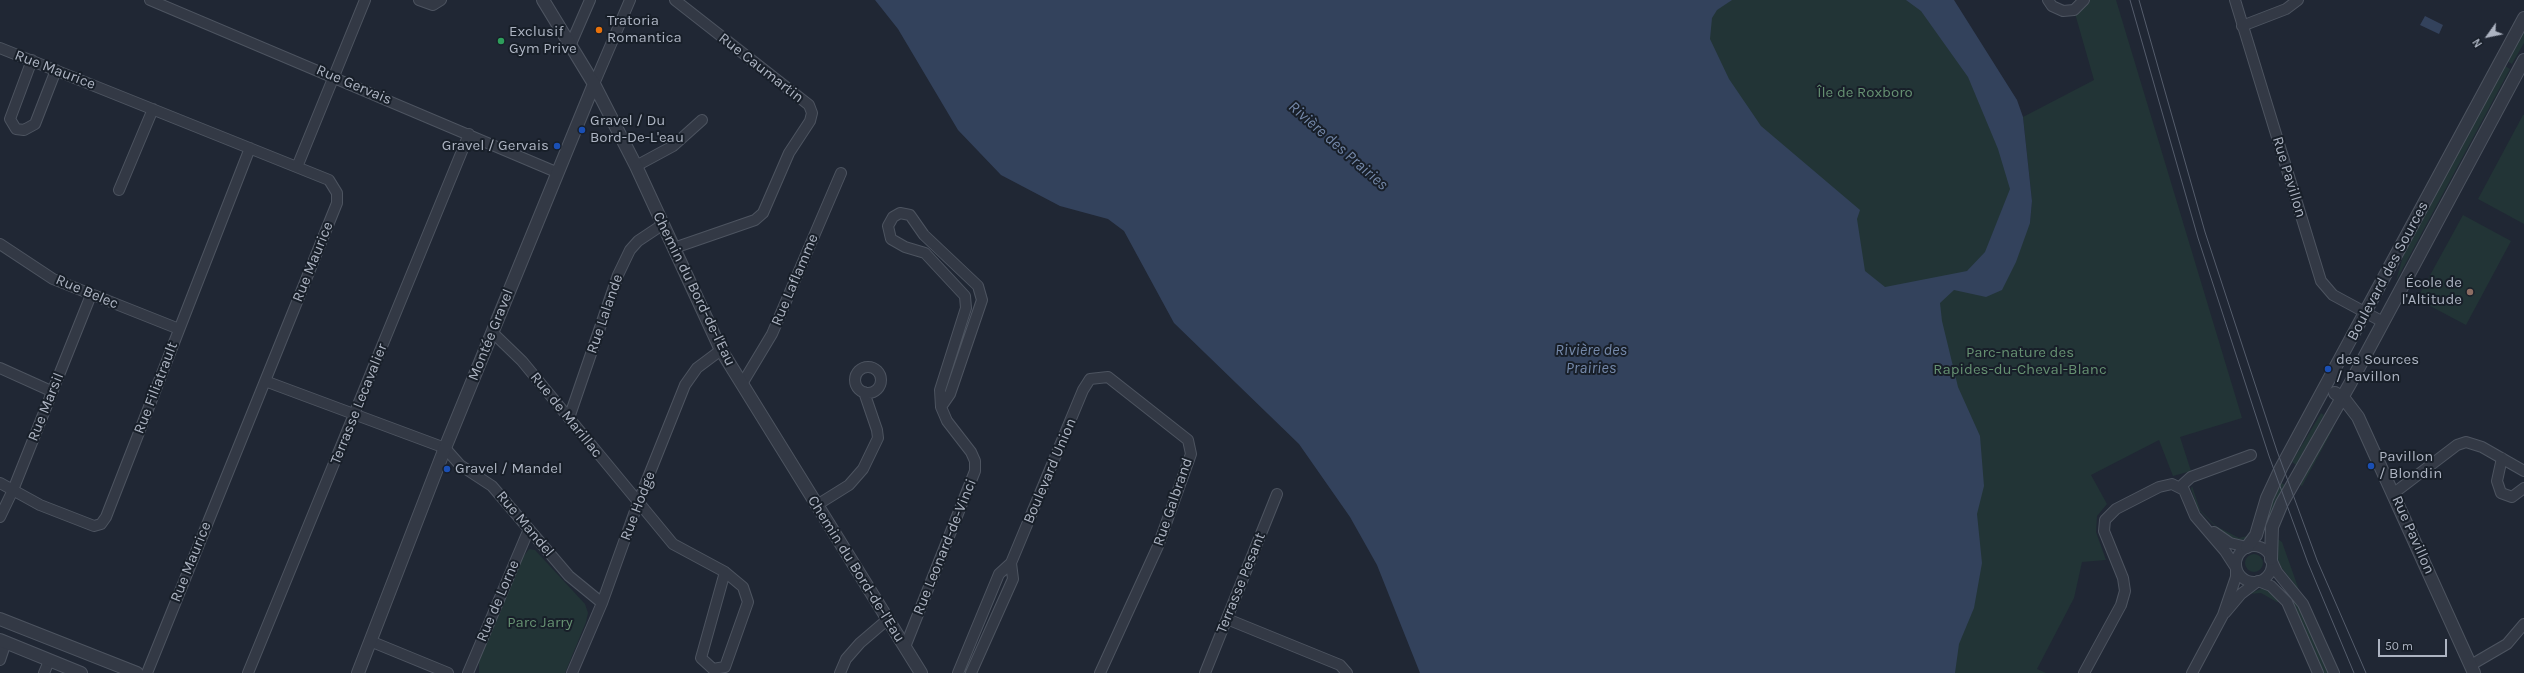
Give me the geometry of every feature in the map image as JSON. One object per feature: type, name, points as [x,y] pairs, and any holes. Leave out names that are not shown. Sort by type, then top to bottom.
[{"type":"street","name":"Rue Gervais","points":[[150,0],[556,172]]},
{"type":"street","points":[[297,167],[365,0]]},
{"type":"street","points":[[419,0],[433,5],[441,0]]},
{"type":"street","name":"Chemin du Bord-de-l'Eau","points":[[543,0],[594,84],[636,166],[721,350],[921,673]]},
{"type":"street","points":[[570,46],[590,0]]},
{"type":"street","name":"Montée Gravel","points":[[358,673],[445,448],[556,172],[630,0]]},
{"type":"street","name":"Rue Caumartin","points":[[674,248],[755,220],[763,213],[789,153],[810,121],[812,113],[809,105],[675,0]]},
{"type":"street","points":[[2048,0],[2052,6],[2063,11],[2074,10],[2084,0]]},
{"type":"street","name":"Rue Pavillon","points":[[2235,0],[2321,281],[2333,295],[2383,322]]},
{"type":"street","points":[[2242,26],[2286,9],[2298,0]]},
{"type":"street","name":"Boulevard des Sources","points":[[2247,546],[2256,535],[2264,505],[2277,476],[2326,388],[2524,18]]},
{"type":"street","name":"Rue Maurice","points":[[0,48],[329,180],[337,193],[337,203],[147,673]]},
{"type":"street","points":[[32,60],[10,119],[16,129],[24,130],[35,124],[56,70]]},
{"type":"street","name":"Boulevard des Sources","points":[[2271,559],[2270,540],[2276,516],[2383,322],[2524,60]]},
{"type":"street","points":[[119,190],[153,109]]},
{"type":"street","points":[[636,166],[673,146],[702,120]]},
{"type":"street","name":"Terrasse Lecavalier","points":[[248,673],[356,414],[415,262],[469,134]]},
{"type":"street","name":"Rue Filiatrault","points":[[0,483],[40,505],[94,526],[101,524],[106,517],[250,148]]},
{"type":"street","name":"Rue Laflamme","points":[[742,384],[772,334],[841,173]]},
{"type":"street","points":[[941,407],[950,394],[982,300],[980,291],[924,235],[910,215],[900,213],[893,217],[888,226],[891,239],[905,247],[925,253],[965,296],[980,291]]},
{"type":"street","name":"Rue Lalande","points":[[569,418],[618,275],[630,250],[638,241],[662,225]]},
{"type":"street","name":"Rue Belec","points":[[0,244],[53,279],[91,296],[179,330]]},
{"type":"street","name":"Rue Marsil","points":[[0,517],[13,490],[51,391],[91,296]]},
{"type":"street","name":"Rue Leonard-de-Vinci","points":[[904,647],[975,471],[975,461],[972,452],[947,421],[941,407],[940,390],[966,308],[965,296]]},
{"type":"street","name":"Rue de Marillac","points":[[492,332],[522,361],[639,500],[673,544],[725,572],[743,587],[748,602],[725,667],[713,670],[701,658],[725,572]]},
{"type":"street","name":"Rue Hodge","points":[[572,673],[602,603],[639,500],[685,385],[697,368],[721,350]]},
{"type":"street","points":[[0,368],[51,391]]},
{"type":"street","name":"Rue Galbrand","points":[[1090,379],[1108,377],[1188,440],[1191,454],[1158,546],[1100,673]]},
{"type":"street","name":"Boulevard Union","points":[[958,673],[1000,574],[1011,563],[1083,390],[1090,379]]},
{"type":"street","name":"Rue Mandel","points":[[265,381],[445,448],[460,465],[492,486],[569,576],[602,603]]},
{"type":"street","name":"Rue Pavillon","points":[[2326,388],[2341,397],[2358,417],[2473,669]]},
{"type":"street","points":[[817,505],[849,484],[863,469],[878,438],[877,430],[864,392]]},
{"type":"street","points":[[2394,493],[2458,445],[2466,442],[2482,447],[2524,471]]},
{"type":"street","points":[[2180,487],[2191,477],[2251,455]]},
{"type":"street","points":[[2502,458],[2497,481],[2501,493],[2512,497],[2524,488]]},
{"type":"street","points":[[2084,673],[2121,605],[2126,591],[2123,578],[2104,531],[2107,517],[2116,510],[2163,486],[2173,484],[2180,487],[2185,493],[2193,514],[2246,580],[2258,581],[2271,586],[2290,606],[2318,673]]},
{"type":"street","name":"Terrasse Pesant","points":[[1205,673],[1277,494]]},
{"type":"street","points":[[2204,526],[2230,543],[2261,547],[2268,553],[2277,572],[2303,604],[2334,673]]},
{"type":"street","name":"Rue de Lorne","points":[[468,673],[529,528]]},
{"type":"street","points":[[2192,673],[2223,615],[2236,577],[2238,556],[2247,546]]},
{"type":"street","points":[[2223,615],[2244,591],[2269,574],[2271,559]]},
{"type":"street","name":"Boulevard Union","points":[[972,673],[1013,579],[1011,563]]},
{"type":"street","points":[[0,619],[137,673]]},
{"type":"street","points":[[840,673],[846,659],[860,643],[888,619]]},
{"type":"street","points":[[1227,619],[1340,666],[1347,673]]},
{"type":"street","points":[[2473,669],[2507,644],[2524,624]]},
{"type":"street","points":[[0,660],[3,641],[81,673]]},
{"type":"street","points":[[370,642],[448,673]]},
{"type":"street","points":[[44,673],[49,661]]},
{"type":"green space","name":"Parc-nature des Rapides-du-Cheval-Blanc","points":[[1693,0],[1930,0],[1987,77],[2030,223],[2032,201],[2023,117],[2094,80],[2074,10],[2084,0],[2116,0],[2242,418],[2180,437],[2191,471],[2173,476],[2159,440],[2091,475],[2107,504],[2097,516],[2096,532],[2106,560],[2082,562],[2074,598],[2037,669],[2046,673],[1881,673],[1649,28]]},
{"type":"green space","points":[[2524,30],[2524,43],[2512,64],[2507,61]]},
{"type":"green space","points":[[2505,66],[2510,69],[2396,281],[2404,253]]},
{"type":"green space","points":[[2524,115],[2524,224],[2478,199]]},
{"type":"green space","points":[[2463,215],[2511,241],[2466,325],[2417,299]]},
{"type":"green space","points":[[2321,413],[2324,415],[2296,465],[2292,462]]},
{"type":"green space","points":[[2334,427],[2302,486],[2300,485],[2330,430]]},
{"type":"green space","points":[[2281,483],[2285,485],[2271,513],[2266,530],[2264,528],[2269,506]]},
{"type":"green space","points":[[2192,486],[2200,510],[2216,526],[2239,538],[2247,536],[2253,529],[2248,538],[2242,540],[2231,538],[2218,529],[2198,509],[2191,489]]},
{"type":"green space","points":[[2275,537],[2282,542],[2299,590],[2281,567],[2276,555]]},
{"type":"green space","name":"Parc Jarry","points":[[529,549],[535,550],[585,604],[588,613],[586,622],[565,673],[479,673],[479,660],[523,557]]},
{"type":"green space","points":[[2254,554],[2260,557],[2263,563],[2260,569],[2254,572],[2248,569],[2245,563],[2248,557]]},
{"type":"green space","points":[[2263,588],[2267,589],[2283,602],[2277,602],[2261,593],[2248,594]]},
{"type":"green space","points":[[2295,598],[2308,624],[2328,673],[2324,673],[2292,600]]},
{"type":"water","name":"Rivière des Prairies","points":[[875,0],[1732,0],[1717,10],[1712,18],[1710,39],[1729,79],[1761,126],[1860,210],[1857,219],[1865,271],[1885,287],[1967,271],[1985,252],[2010,189],[1998,149],[1968,77],[1921,11],[1906,0],[1954,0],[2017,100],[2023,117],[2032,201],[2030,223],[2016,262],[2002,290],[1986,297],[1954,290],[1940,303],[1942,321],[1958,387],[1980,436],[1984,486],[1977,514],[1982,563],[1974,608],[1959,644],[1955,673],[1420,673],[1377,565],[1350,517],[1299,444],[1174,323],[1124,231],[1108,219],[1060,206],[1001,175],[958,130],[898,29]]},
{"type":"water","points":[[2425,16],[2443,25],[2439,34],[2420,25]]},
{"type":"tram line","points":[[2130,0],[2198,238],[2269,456],[2308,563],[2354,673]]},
{"type":"tram line","points":[[2139,0],[2205,232],[2277,451],[2317,560],[2366,673]]},
{"type":"place","name":"Tratoria Romantica","points":[[599,30]]},
{"type":"place","name":"Exclusif Gym Prive","points":[[501,41]]},
{"type":"place","name":"Gravel / Du Bord-De-L'eau","points":[[582,130]]},
{"type":"place","name":"Gravel / Gervais","points":[[557,146]]},
{"type":"place","name":"École de l'Altitude","points":[[2470,292]]},
{"type":"place","name":"des Sources / Pavillon","points":[[2328,369]]},
{"type":"place","name":"Pavillon / Blondin","points":[[2371,466]]},
{"type":"place","name":"Gravel / Mandel","points":[[447,469]]},
{"type":"park label","name":"Île de Roxboro","points":[[1865,93]]}]
